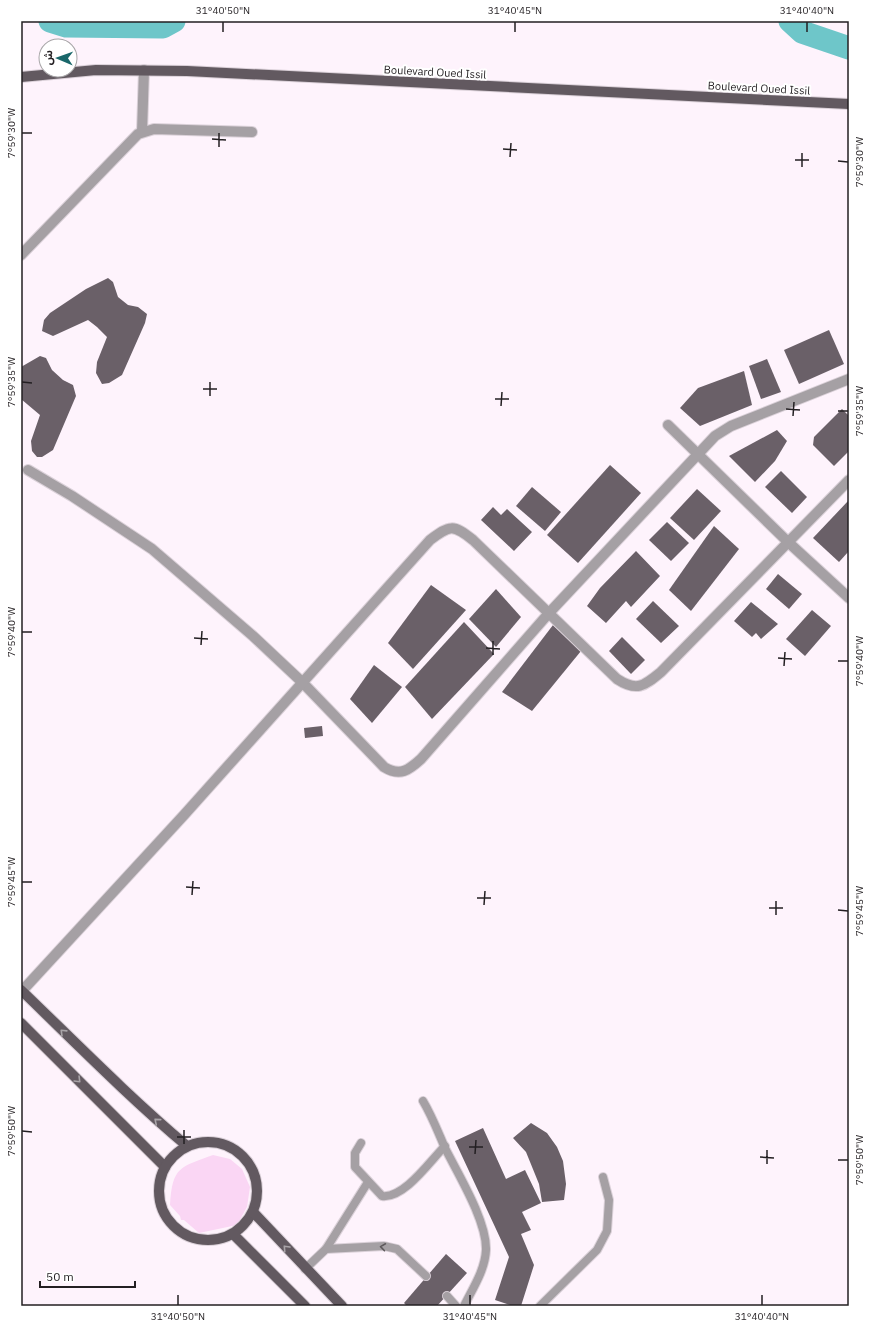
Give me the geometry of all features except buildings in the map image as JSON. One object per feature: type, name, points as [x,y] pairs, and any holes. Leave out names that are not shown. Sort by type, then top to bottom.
[{"type":"main road","name":"Boulevard Oued Issil","points":[[21,77],[96,70],[187,71],[849,104]]},
{"type":"main road","points":[[21,991],[132,1098],[187,1146]]},
{"type":"main road","points":[[21,1023],[165,1167]]},
{"type":"main road","points":[[207,1142],[226,1145],[238,1151],[248,1161],[254,1172],[257,1186],[257,1199],[253,1212],[245,1224],[233,1234],[218,1239],[202,1240],[187,1235],[174,1226],[164,1213],[160,1198],[160,1182],[165,1167],[174,1155],[187,1146],[207,1142]]},
{"type":"main road","points":[[253,1212],[305,1269],[342,1306]]},
{"type":"main road","points":[[233,1234],[305,1306]]},
{"type":"street","points":[[142,132],[144,70]]},
{"type":"street","points":[[21,255],[138,134],[154,129],[252,132]]},
{"type":"street","points":[[28,470],[72,496],[152,549],[253,636],[302,682],[384,767],[392,772],[403,772],[412,767],[421,759],[549,613],[715,436],[731,426],[849,379]]},
{"type":"street","points":[[668,425],[788,542],[849,598]]},
{"type":"street","points":[[21,991],[184,815],[430,540],[447,528],[454,528],[473,540],[617,679],[628,686],[636,687],[642,686],[661,672],[849,480]]},
{"type":"lane","points":[[423,1101],[474,1206],[482,1227],[486,1248],[484,1262],[478,1280],[464,1306]]},
{"type":"lane","points":[[361,1143],[355,1153],[355,1167],[382,1196],[389,1197],[403,1190],[445,1146]]},
{"type":"lane","points":[[540,1306],[597,1250],[606,1231],[609,1200],[603,1177]]},
{"type":"lane","points":[[305,1269],[326,1249],[368,1182]]},
{"type":"lane","points":[[326,1249],[371,1245],[397,1249],[426,1276]]},
{"type":"lane","points":[[447,1296],[456,1306]]},
{"type":"shaded area","points":[[213,1155],[230,1159],[242,1169],[250,1187],[247,1207],[237,1225],[199,1233],[184,1220],[181,1220],[180,1216],[170,1205],[171,1192],[173,1182],[180,1170],[193,1162]]},
{"type":"waterway","points":[[50,21],[66,26],[163,27],[174,21]]},
{"type":"waterway","points":[[790,21],[802,32],[849,48]]}]
